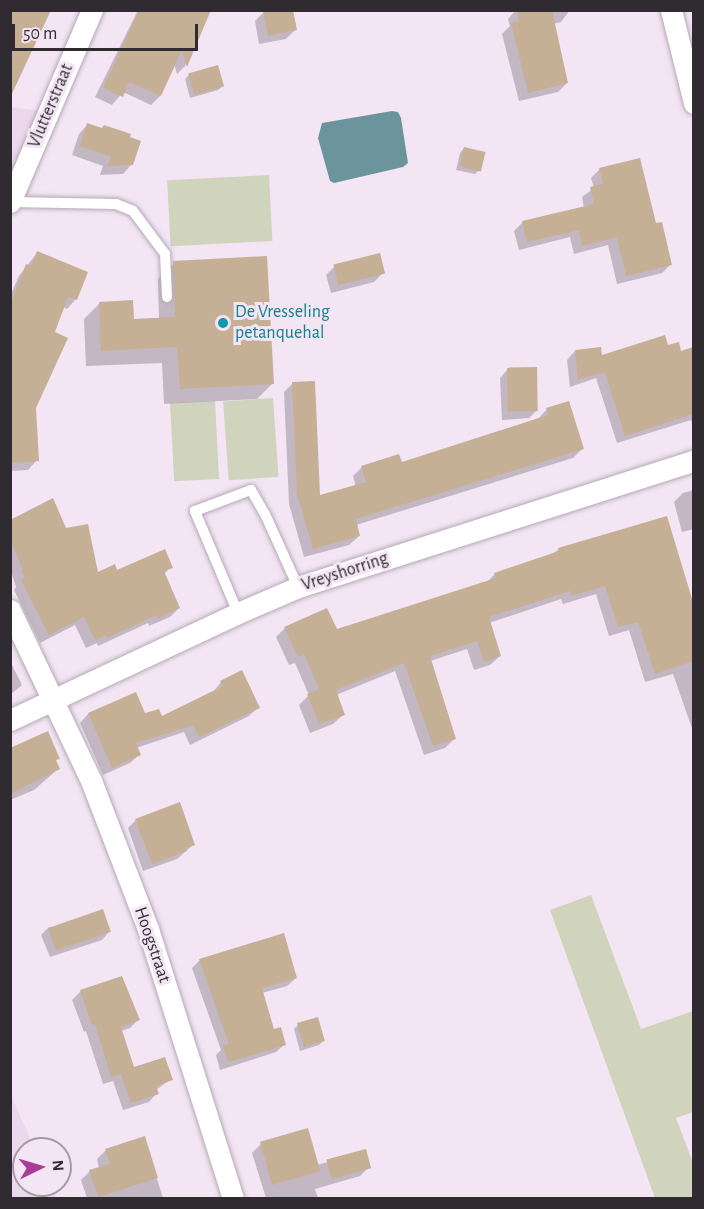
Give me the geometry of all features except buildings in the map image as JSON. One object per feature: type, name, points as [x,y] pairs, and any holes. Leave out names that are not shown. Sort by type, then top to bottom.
[{"type":"street","name":"Vlutterstraat","points":[[11,202],[92,10]]},
{"type":"street","points":[[671,10],[693,102]]},
{"type":"street","name":"Vreyshorring","points":[[10,720],[238,612],[298,587],[693,460]]},
{"type":"street","name":"Hoogstraat","points":[[10,610],[92,783],[148,929],[233,1198]]},
{"type":"lane","points":[[11,202],[116,204],[133,211],[165,254],[167,297]]},
{"type":"lane","points":[[238,612],[195,511],[251,490],[266,514],[298,587]]},
{"type":"shaded area","points":[[11,107],[39,111],[11,177]]},
{"type":"shaded area","points":[[10,1093],[30,1137],[12,1137],[12,1197],[56,1198],[11,1198]]},
{"type":"green space","points":[[269,175],[272,241],[171,246],[167,180]]},
{"type":"green space","points":[[273,398],[279,477],[229,480],[223,401]]},
{"type":"green space","points":[[215,401],[219,479],[174,481],[170,403]]},
{"type":"green space","points":[[591,895],[641,1029],[693,1011],[693,1112],[676,1118],[693,1163],[693,1198],[655,1198],[550,910]]},
{"type":"water","points":[[392,111],[398,112],[401,118],[408,163],[403,167],[334,183],[330,181],[318,138],[322,123]]},
{"type":"place","name":"De Vresseling petanquehal","points":[[223,323]]}]
